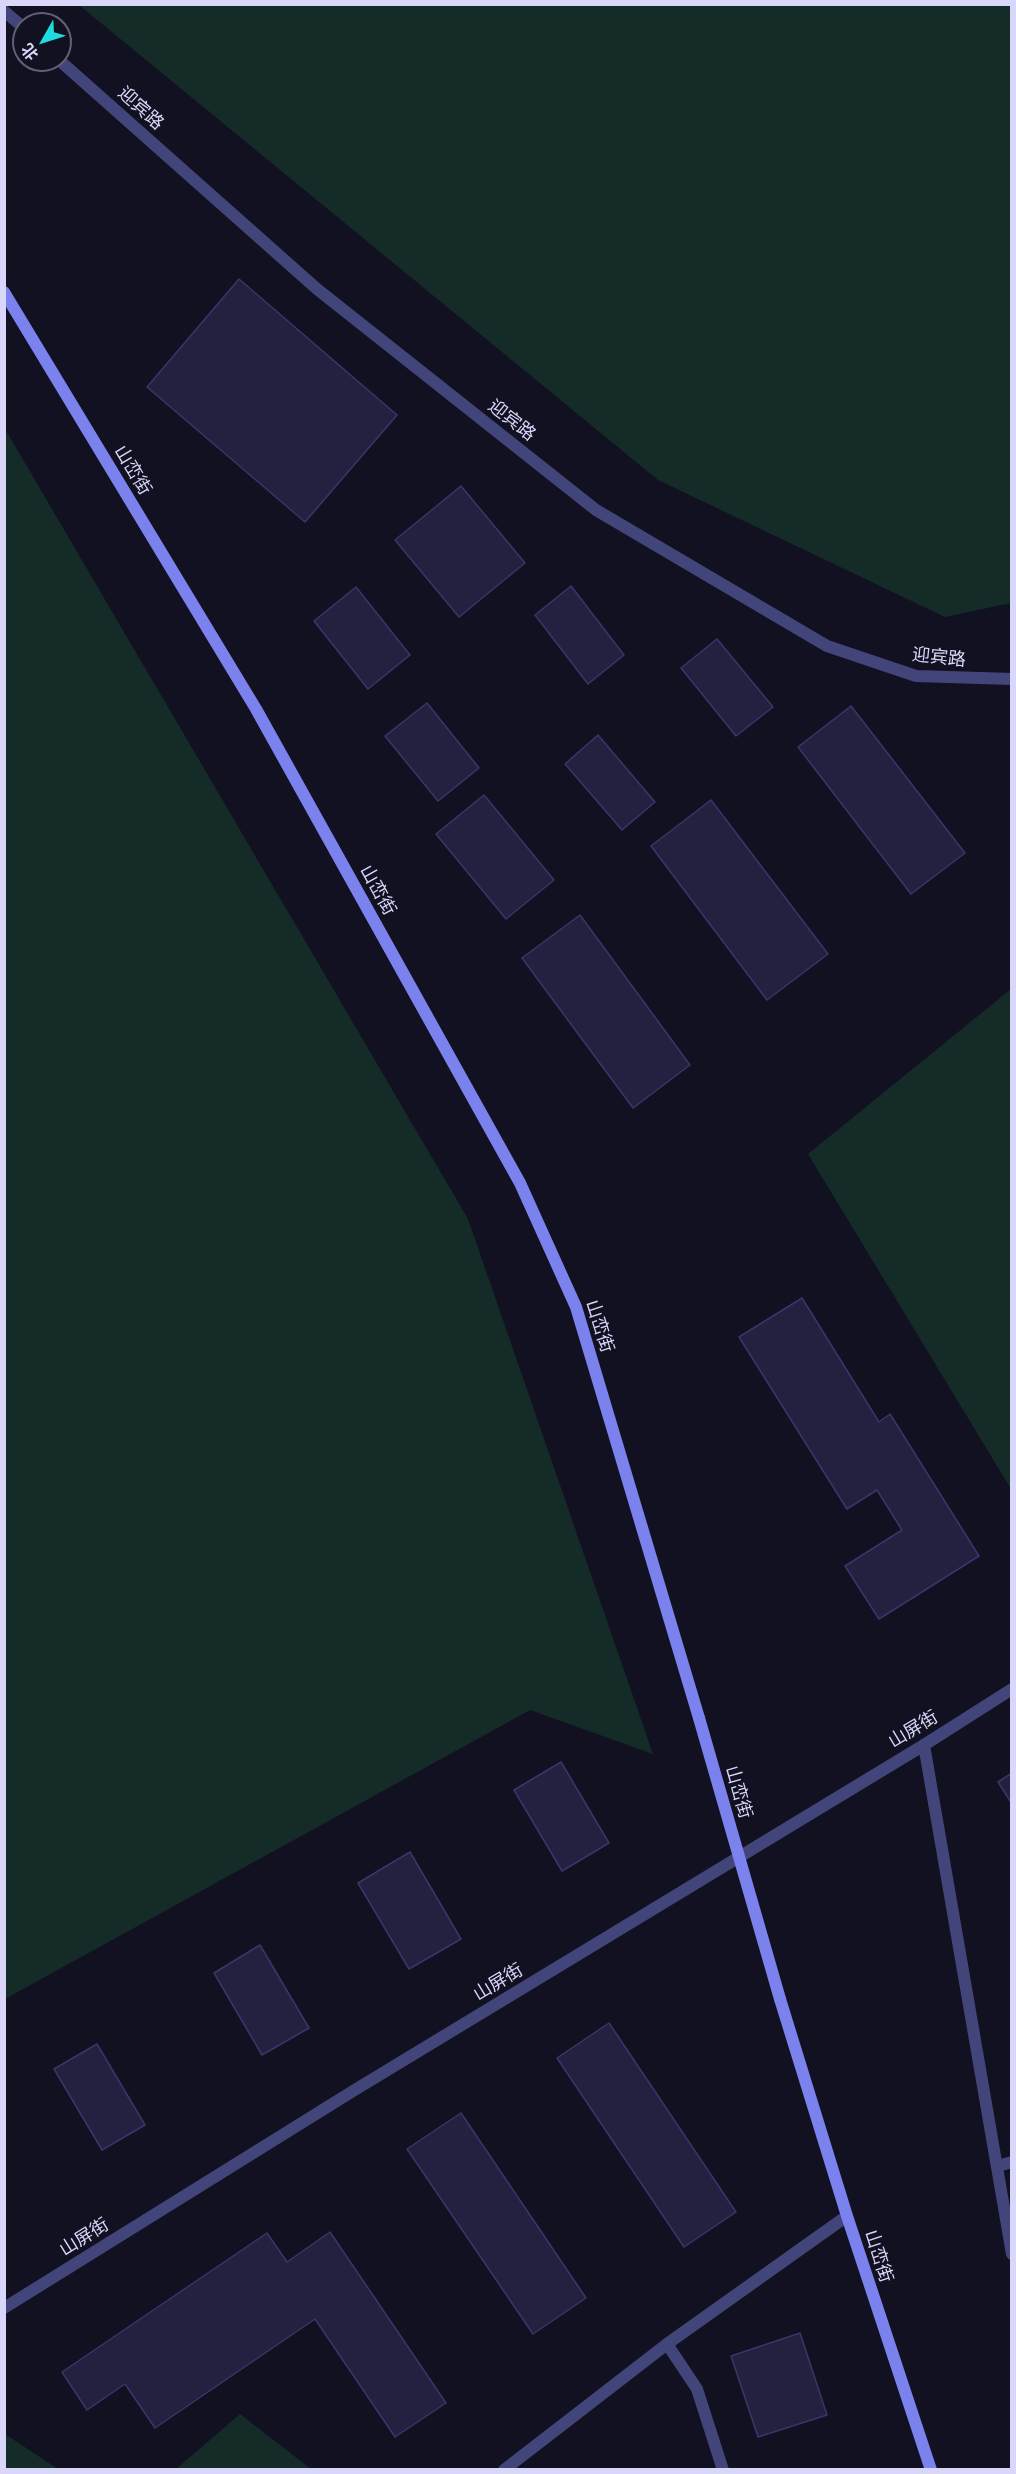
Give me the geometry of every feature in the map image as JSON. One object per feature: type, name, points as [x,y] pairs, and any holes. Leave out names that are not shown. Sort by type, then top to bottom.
[{"type":"main road","name":"山峦街","points":[[4,292],[256,709],[520,1183],[576,1307],[780,1999],[847,2216],[931,2469]]},
{"type":"street","name":"迎宾路","points":[[72,71],[317,289],[596,510],[827,646],[916,676],[1011,679]]},
{"type":"street","name":"山屏街","points":[[4,2308],[353,2091],[924,1745],[1011,1689]]},
{"type":"street","points":[[924,1745],[998,2166],[1011,2254]]},
{"type":"street","points":[[998,2166],[1011,2162]]},
{"type":"street","points":[[504,2469],[667,2344],[847,2216]]},
{"type":"street","points":[[667,2344],[697,2388],[723,2469]]},
{"type":"green space","points":[[79,5],[1011,5],[1011,603],[945,617],[658,480]]},
{"type":"green space","points":[[5,429],[468,1219],[653,1754],[530,1710],[5,1999]]},
{"type":"green space","points":[[1011,989],[1011,1489],[808,1154]]},
{"type":"green space","points":[[240,2414],[311,2469],[176,2469]]},
{"type":"green space","points":[[5,2434],[58,2469],[5,2469]]},
{"type":"building","points":[[239,279],[397,415],[305,522],[147,387]]},
{"type":"building","points":[[461,486],[525,563],[459,617],[395,540]]},
{"type":"building","points":[[571,586],[624,655],[588,684],[535,615]]},
{"type":"building","points":[[356,587],[410,655],[368,689],[314,621]]},
{"type":"building","points":[[717,639],[773,707],[736,736],[681,668]]},
{"type":"building","points":[[427,703],[479,768],[438,801],[385,736]]},
{"type":"building","points":[[851,706],[965,853],[911,894],[798,747]]},
{"type":"building","points":[[598,735],[655,802],[622,830],[565,764]]},
{"type":"building","points":[[484,795],[554,880],[506,919],[436,834]]},
{"type":"building","points":[[711,800],[828,954],[767,1000],[651,846]]},
{"type":"building","points":[[580,915],[690,1065],[633,1108],[522,958]]},
{"type":"building","points":[[802,1298],[879,1422],[890,1414],[979,1556],[879,1619],[845,1566],[902,1530],[877,1490],[847,1509],[739,1337]]},
{"type":"building","points":[[561,1762],[609,1843],[562,1871],[514,1790]]},
{"type":"building","points":[[1012,1773],[1012,1804],[998,1782]]},
{"type":"building","points":[[410,1852],[461,1939],[409,1969],[358,1883]]},
{"type":"building","points":[[260,1945],[309,2028],[262,2055],[214,1973]]},
{"type":"building","points":[[609,2023],[736,2212],[684,2247],[557,2058]]},
{"type":"building","points":[[97,2044],[145,2125],[102,2150],[54,2069]]},
{"type":"building","points":[[461,2113],[586,2298],[533,2334],[407,2149]]},
{"type":"building","points":[[330,2232],[446,2403],[395,2437],[315,2319],[155,2428],[125,2384],[87,2410],[62,2372],[267,2233],[287,2262]]},
{"type":"building","points":[[800,2333],[827,2415],[758,2437],[731,2356]]}]
